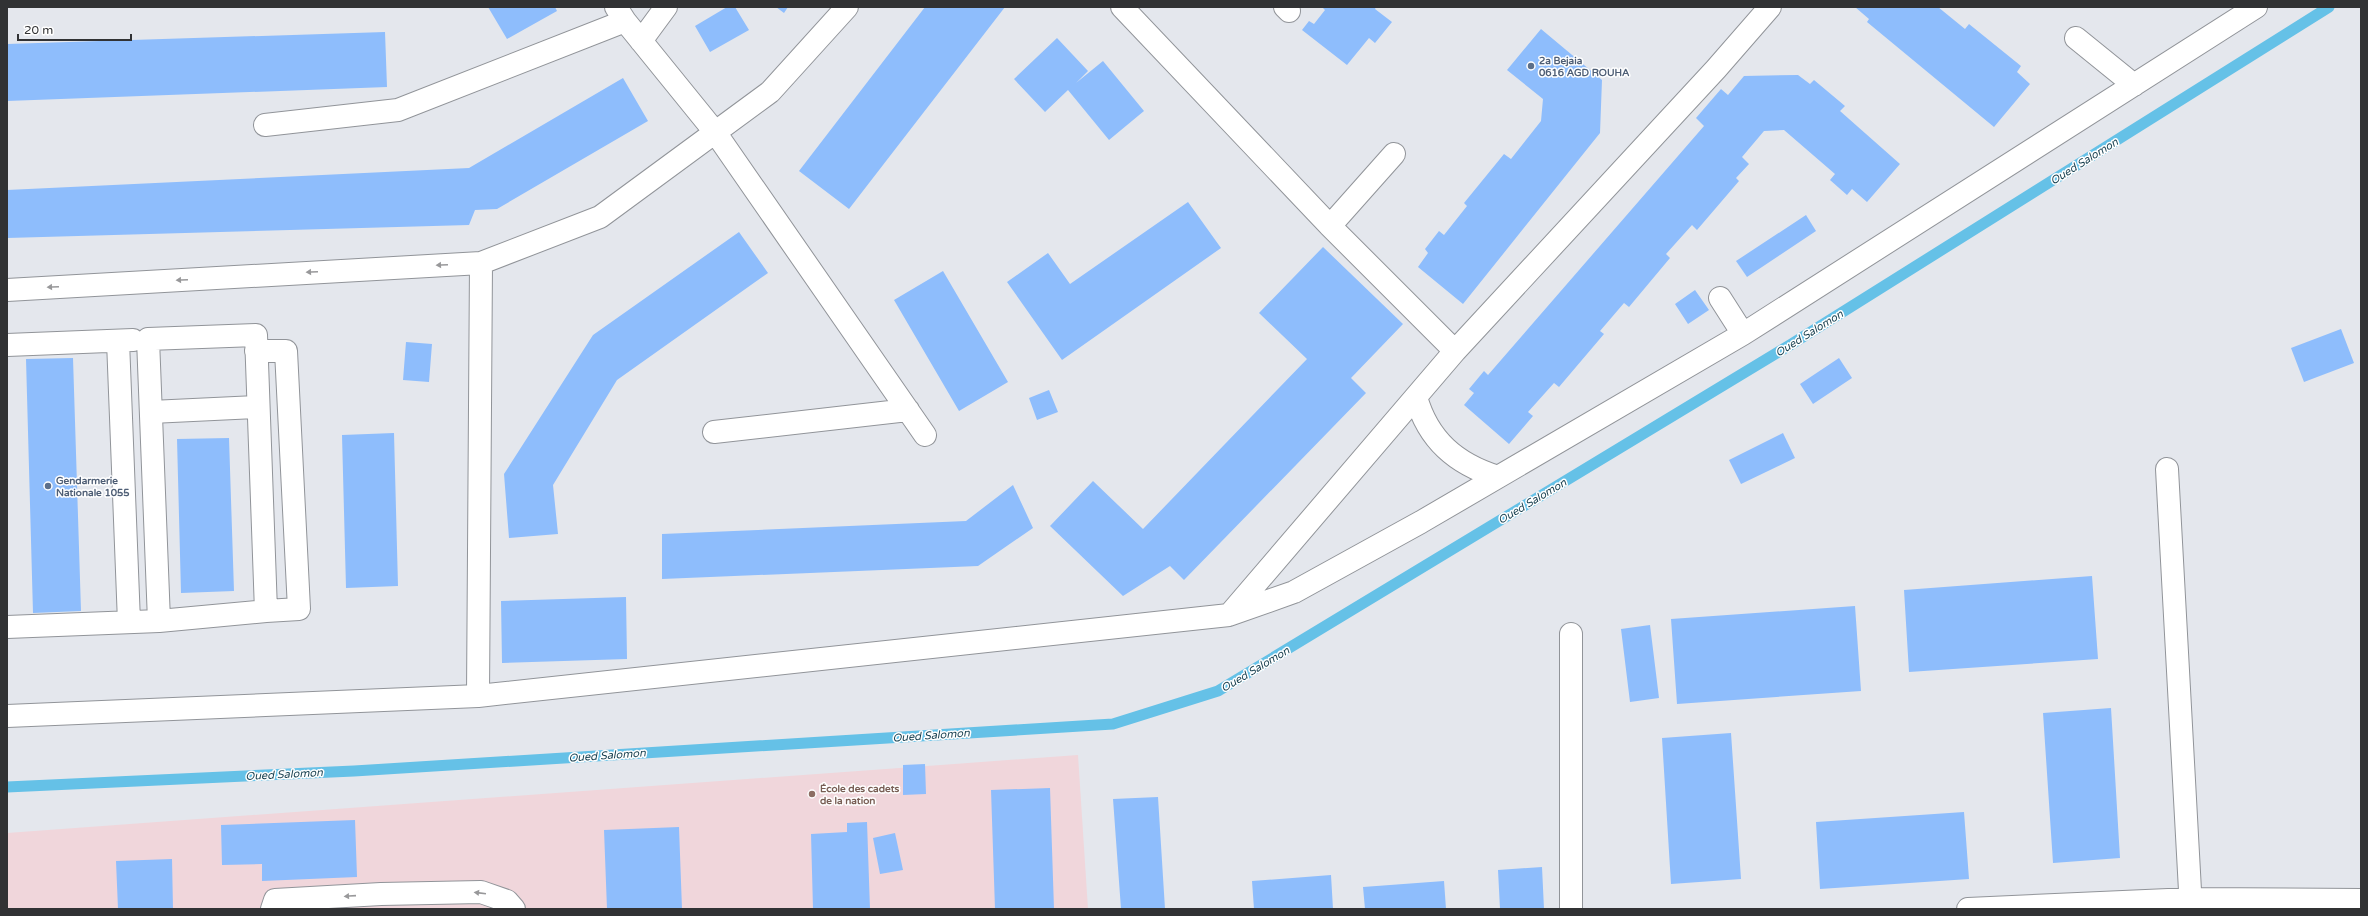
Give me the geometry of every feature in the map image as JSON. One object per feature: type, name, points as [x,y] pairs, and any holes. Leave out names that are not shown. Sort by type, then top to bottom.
[{"type":"street","points":[[641,40],[666,7]]},
{"type":"street","points":[[7,290],[481,263],[600,217],[770,92],[847,7]]},
{"type":"street","points":[[1122,7],[1330,226],[1455,351]]},
{"type":"street","points":[[1229,615],[1455,351],[1711,75],[1770,7]]},
{"type":"street","points":[[7,716],[478,696],[1229,615],[1294,592],[1498,477],[1743,334],[2254,8]]},
{"type":"street","points":[[265,125],[398,110],[621,14],[715,132],[925,435]]},
{"type":"street","points":[[2076,38],[2134,85]]},
{"type":"street","points":[[1330,226],[1394,154]]},
{"type":"street","points":[[478,696],[481,263]]},
{"type":"street","points":[[1720,298],[1743,334]]},
{"type":"street","points":[[7,345],[256,335],[266,611]]},
{"type":"street","points":[[148,340],[159,621]]},
{"type":"street","points":[[118,341],[129,622]]},
{"type":"street","points":[[7,627],[159,621],[299,609],[286,350],[256,351]]},
{"type":"street","points":[[1416,398],[1427,425],[1445,449],[1470,466],[1498,477]]},
{"type":"street","points":[[151,412],[258,407]]},
{"type":"street","points":[[714,432],[908,410]]},
{"type":"street","points":[[2167,469],[2191,904]]},
{"type":"street","points":[[1571,634],[1571,909]]},
{"type":"street","points":[[272,909],[275,900],[381,894],[481,892],[508,901],[514,909]]},
{"type":"street","points":[[1968,909],[2361,900]]},
{"type":"shaded area","name":"École des cadets de la nation","points":[[1078,755],[1088,909],[7,909],[7,833]]},
{"type":"building","points":[[488,7],[555,7],[557,11],[507,39]]},
{"type":"building","points":[[727,7],[735,7],[749,30],[710,52],[695,26]]},
{"type":"building","points":[[776,7],[788,7],[784,13]]},
{"type":"building","points":[[925,7],[1005,7],[849,209],[799,171]]},
{"type":"building","points":[[1322,7],[1376,7],[1375,9],[1392,22],[1375,43],[1369,38],[1347,65],[1302,30],[1309,21],[1314,24],[1325,10]]},
{"type":"building","points":[[1855,7],[1938,7],[1965,29],[1969,24],[2021,66],[2017,72],[2030,84],[1994,127],[1867,22],[1869,19]]},
{"type":"building","points":[[1541,29],[1602,80],[1600,133],[1463,304],[1418,267],[1428,253],[1425,249],[1439,231],[1444,235],[1467,206],[1464,203],[1504,154],[1511,159],[1541,121],[1543,99],[1507,70]]},
{"type":"building","points":[[385,32],[387,87],[7,101],[7,44]]},
{"type":"building","points":[[1057,38],[1088,71],[1076,83],[1103,61],[1144,111],[1109,140],[1068,90],[1045,112],[1014,79]]},
{"type":"building","points":[[1798,75],[1810,84],[1814,80],[1845,106],[1840,111],[1900,164],[1867,202],[1852,189],[1847,195],[1830,180],[1835,174],[1784,130],[1764,131],[1742,157],[1749,164],[1736,178],[1739,181],[1697,230],[1692,225],[1666,254],[1670,258],[1629,307],[1624,303],[1600,331],[1604,334],[1559,387],[1554,383],[1528,412],[1533,416],[1509,444],[1464,405],[1474,393],[1469,389],[1484,371],[1488,375],[1704,126],[1696,118],[1721,89],[1728,95],[1744,76]]},
{"type":"building","points":[[623,78],[648,121],[497,209],[475,210],[469,225],[7,238],[7,190],[469,168]]},
{"type":"building","points":[[1188,202],[1221,248],[1062,360],[1007,282],[1048,253],[1070,284]]},
{"type":"building","points":[[1806,215],[1816,231],[1747,277],[1736,261]]},
{"type":"building","points":[[739,232],[768,273],[617,380],[553,485],[558,534],[509,538],[504,474],[593,335]]},
{"type":"building","points":[[1323,247],[1403,324],[1351,378],[1366,393],[1184,580],[1170,566],[1123,596],[1050,526],[1093,481],[1143,529],[1307,359],[1259,313]]},
{"type":"building","points":[[943,271],[1008,382],[959,411],[894,300]]},
{"type":"building","points":[[1695,290],[1709,310],[1688,324],[1675,304]]},
{"type":"building","points":[[2341,329],[2354,363],[2304,382],[2291,348]]},
{"type":"building","points":[[406,342],[432,344],[429,382],[403,380]]},
{"type":"building","points":[[73,358],[81,611],[33,613],[26,359]]},
{"type":"building","points":[[1839,358],[1852,378],[1813,404],[1800,384]]},
{"type":"building","points":[[1049,390],[1058,412],[1037,420],[1029,398]]},
{"type":"building","points":[[394,433],[398,586],[346,588],[342,435]]},
{"type":"building","points":[[1783,433],[1795,458],[1741,484],[1729,460]]},
{"type":"building","points":[[229,438],[234,591],[181,593],[177,439]]},
{"type":"building","points":[[1013,485],[1033,528],[978,566],[662,579],[662,534],[966,521]]},
{"type":"building","points":[[2092,576],[2098,659],[1909,672],[1904,590]]},
{"type":"building","points":[[626,597],[627,659],[502,663],[501,601]]},
{"type":"building","points":[[1855,606],[1861,691],[1677,704],[1671,619]]},
{"type":"building","points":[[1650,625],[1659,698],[1630,702],[1621,629]]},
{"type":"building","points":[[2111,708],[2120,858],[2053,863],[2043,713]]},
{"type":"building","points":[[1731,733],[1741,879],[1671,884],[1662,738]]},
{"type":"building","points":[[925,764],[926,794],[903,795],[903,765]]},
{"type":"building","points":[[1050,788],[1054,909],[995,909],[991,790]]},
{"type":"building","points":[[1158,797],[1165,909],[1121,909],[1113,799]]},
{"type":"building","points":[[1964,812],[1969,879],[1820,889],[1816,822]]},
{"type":"building","points":[[355,820],[357,877],[262,881],[262,864],[222,865],[221,825]]},
{"type":"building","points":[[867,822],[870,909],[813,909],[811,834],[847,832],[847,823]]},
{"type":"building","points":[[679,827],[682,909],[607,909],[604,830]]},
{"type":"building","points":[[895,833],[903,870],[880,874],[873,838]]},
{"type":"building","points":[[172,859],[173,909],[118,909],[116,861]]},
{"type":"building","points":[[1542,867],[1544,909],[1500,909],[1498,870]]},
{"type":"building","points":[[1331,875],[1333,909],[1254,909],[1252,881]]},
{"type":"building","points":[[1444,881],[1446,909],[1365,909],[1363,887]]},
{"type":"waterway","name":"Oued Salomon","points":[[7,787],[354,771],[1113,724],[1218,691],[1790,345],[2329,7]]},
{"type":"place","name":"2a Bejaia 0616 AGD ROUHA","points":[[1531,66]]},
{"type":"place","name":"Gendarmerie Nationale 1055","points":[[48,486]]},
{"type":"place","name":"École des cadets de la nation","points":[[812,794]]}]
